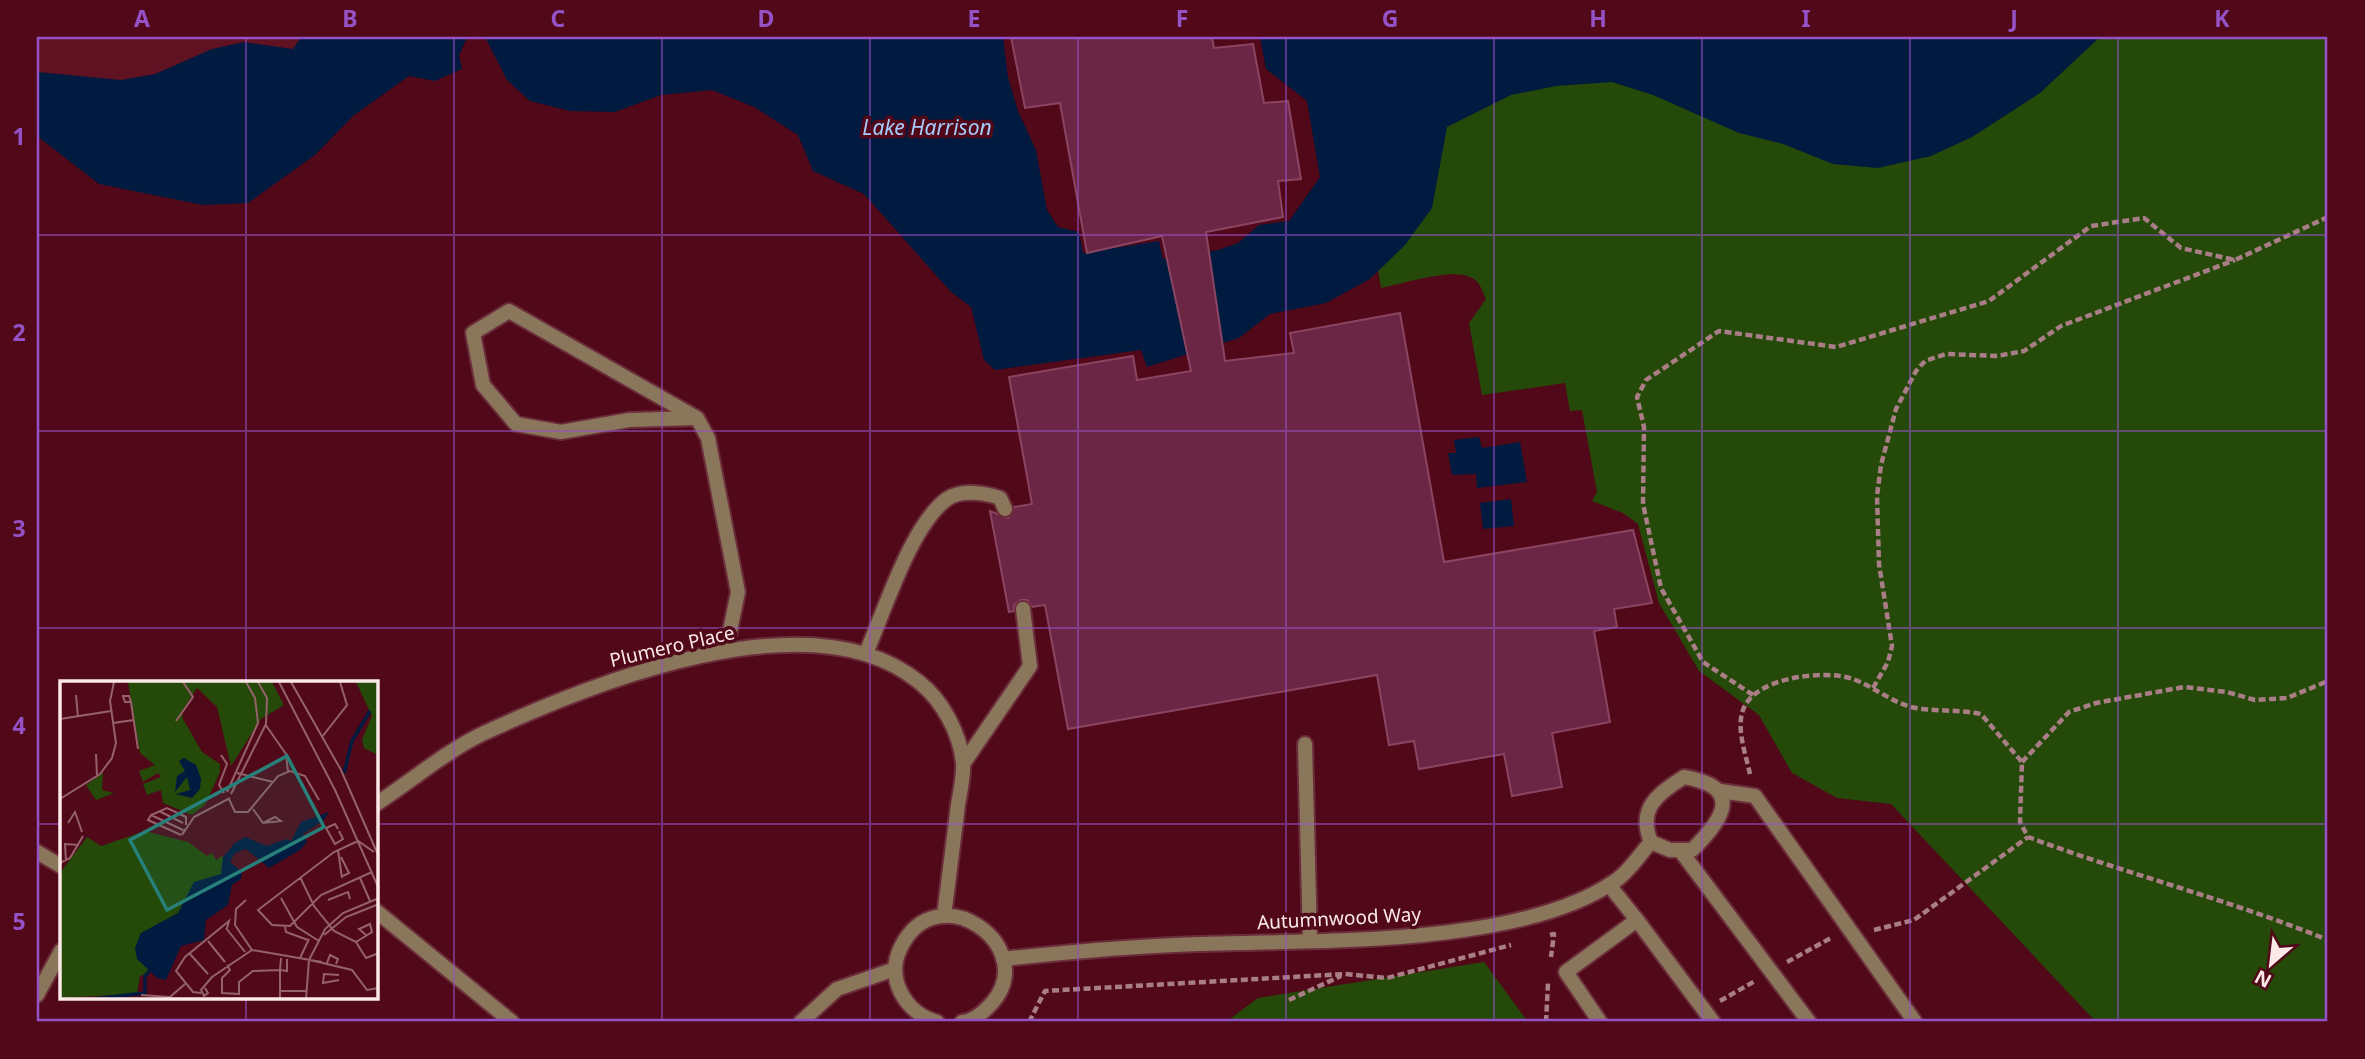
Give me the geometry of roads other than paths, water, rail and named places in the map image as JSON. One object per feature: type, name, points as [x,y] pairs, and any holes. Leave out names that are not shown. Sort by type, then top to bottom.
[{"type":"street","points":[[697,418],[629,420],[561,432],[516,424],[483,385],[473,333],[509,311],[697,418],[708,438],[738,592],[726,650]]},
{"type":"street","points":[[866,653],[921,526],[949,497],[983,492],[1000,498],[1005,509]]},
{"type":"street","points":[[963,764],[1030,666],[1023,609]]},
{"type":"street","name":"Plumero Place","points":[[378,803],[479,736],[613,679],[726,650],[801,645],[866,653],[904,669],[934,694],[953,727],[963,764],[944,916]]},
{"type":"street","points":[[1305,744],[1310,940]]},
{"type":"street","points":[[1685,777],[1716,786],[1720,791],[1721,813],[1712,830],[1692,850],[1670,850],[1651,842],[1645,827],[1646,813],[1664,790],[1685,777]]},
{"type":"street","points":[[1720,791],[1755,796],[1915,1022]]},
{"type":"street","name":"Autumnwood Way","points":[[1003,958],[1121,947],[1463,931],[1530,918],[1582,899],[1617,880],[1651,842]]},
{"type":"street","points":[[1680,850],[1809,1022]]},
{"type":"street","points":[[37,852],[60,865]]},
{"type":"street","points":[[1609,885],[1713,1022]]},
{"type":"street","points":[[378,913],[512,1022]]},
{"type":"street","points":[[928,1021],[904,999],[895,969],[906,937],[926,921],[944,916],[974,921],[983,927],[996,941],[1003,958],[1003,981],[997,998],[984,1013],[968,1022],[962,1022]]},
{"type":"street","points":[[1600,1022],[1566,972],[1637,920]]},
{"type":"street","points":[[37,995],[60,953]]},
{"type":"street","points":[[801,1022],[837,989],[895,969]]},
{"type":"water","points":[[301,37],[467,37],[459,56],[462,69],[435,81],[409,76],[353,116],[315,155],[248,203],[203,205],[99,184],[37,136],[37,72],[121,80],[155,74],[212,49],[244,42],[293,49]]},
{"type":"water","name":"Lake Harrison","points":[[485,37],[1003,37],[1008,77],[1018,111],[1036,150],[1047,210],[1058,227],[1079,232],[1083,253],[1159,241],[1163,259],[1218,250],[1238,243],[1259,225],[1289,221],[1320,177],[1307,101],[1266,69],[1260,37],[2100,37],[2040,93],[1972,137],[1931,156],[1878,168],[1833,164],[1783,144],[1739,133],[1653,95],[1612,82],[1556,86],[1511,95],[1447,127],[1432,208],[1405,245],[1370,279],[1326,303],[1270,314],[1239,338],[1147,367],[1141,350],[995,370],[984,360],[971,307],[951,292],[864,194],[813,171],[798,135],[754,107],[712,90],[661,95],[615,112],[570,111],[530,101],[507,80]]},
{"type":"water","points":[[1479,437],[1482,448],[1520,442],[1527,482],[1477,488],[1476,474],[1452,475],[1448,453],[1456,453],[1454,440]]},
{"type":"water","points":[[1511,499],[1514,526],[1483,529],[1480,503]]}]
